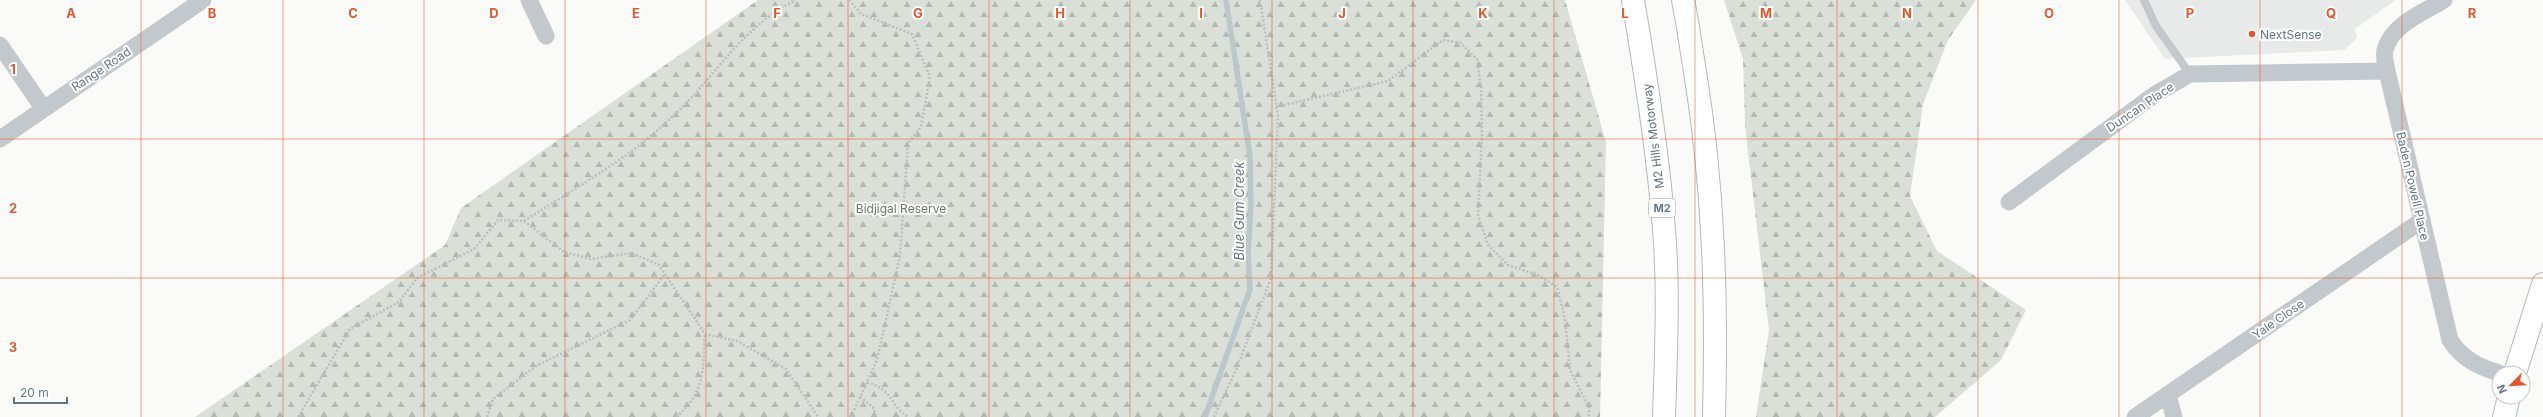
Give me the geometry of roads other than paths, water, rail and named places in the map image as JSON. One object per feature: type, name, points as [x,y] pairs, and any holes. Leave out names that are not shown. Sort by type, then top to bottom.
[{"type":"main road","name":"M2 Hills Motorway","points":[[1633,0],[1650,96],[1664,230],[1666,328],[1664,417]]},
{"type":"main road","points":[[1682,0],[1702,112],[1713,215],[1716,335],[1714,417]]},
{"type":"main road","points":[[2518,365],[2543,284]]},
{"type":"main road","points":[[2504,417],[2507,405]]},
{"type":"street","name":"Range Road","points":[[0,139],[43,108],[203,0]]},
{"type":"street","points":[[529,0],[546,36]]},
{"type":"street","name":"Baden Powell Place","points":[[2444,0],[2401,26],[2390,38],[2384,51],[2387,72],[2421,221],[2450,340],[2465,358],[2491,371]]},
{"type":"street","points":[[0,44],[43,108]]},
{"type":"street","name":"Duncan Place","points":[[2009,202],[2154,95],[2190,74],[2387,72]]},
{"type":"street","name":"Yale Close","points":[[2135,417],[2421,221]]},
{"type":"street","points":[[2168,395],[2174,417]]},
{"type":"lane","points":[[2144,0],[2156,26],[2190,74]]},
{"type":"waterway","name":"Blue Gum Creek","points":[[1205,417],[1250,289],[1248,254],[1251,206],[1250,156],[1226,0]]},
{"type":"place","name":"NextSense","points":[[2252,34]]},
{"type":"park label","name":"Bidjigal Reserve","points":[[901,208]]}]
